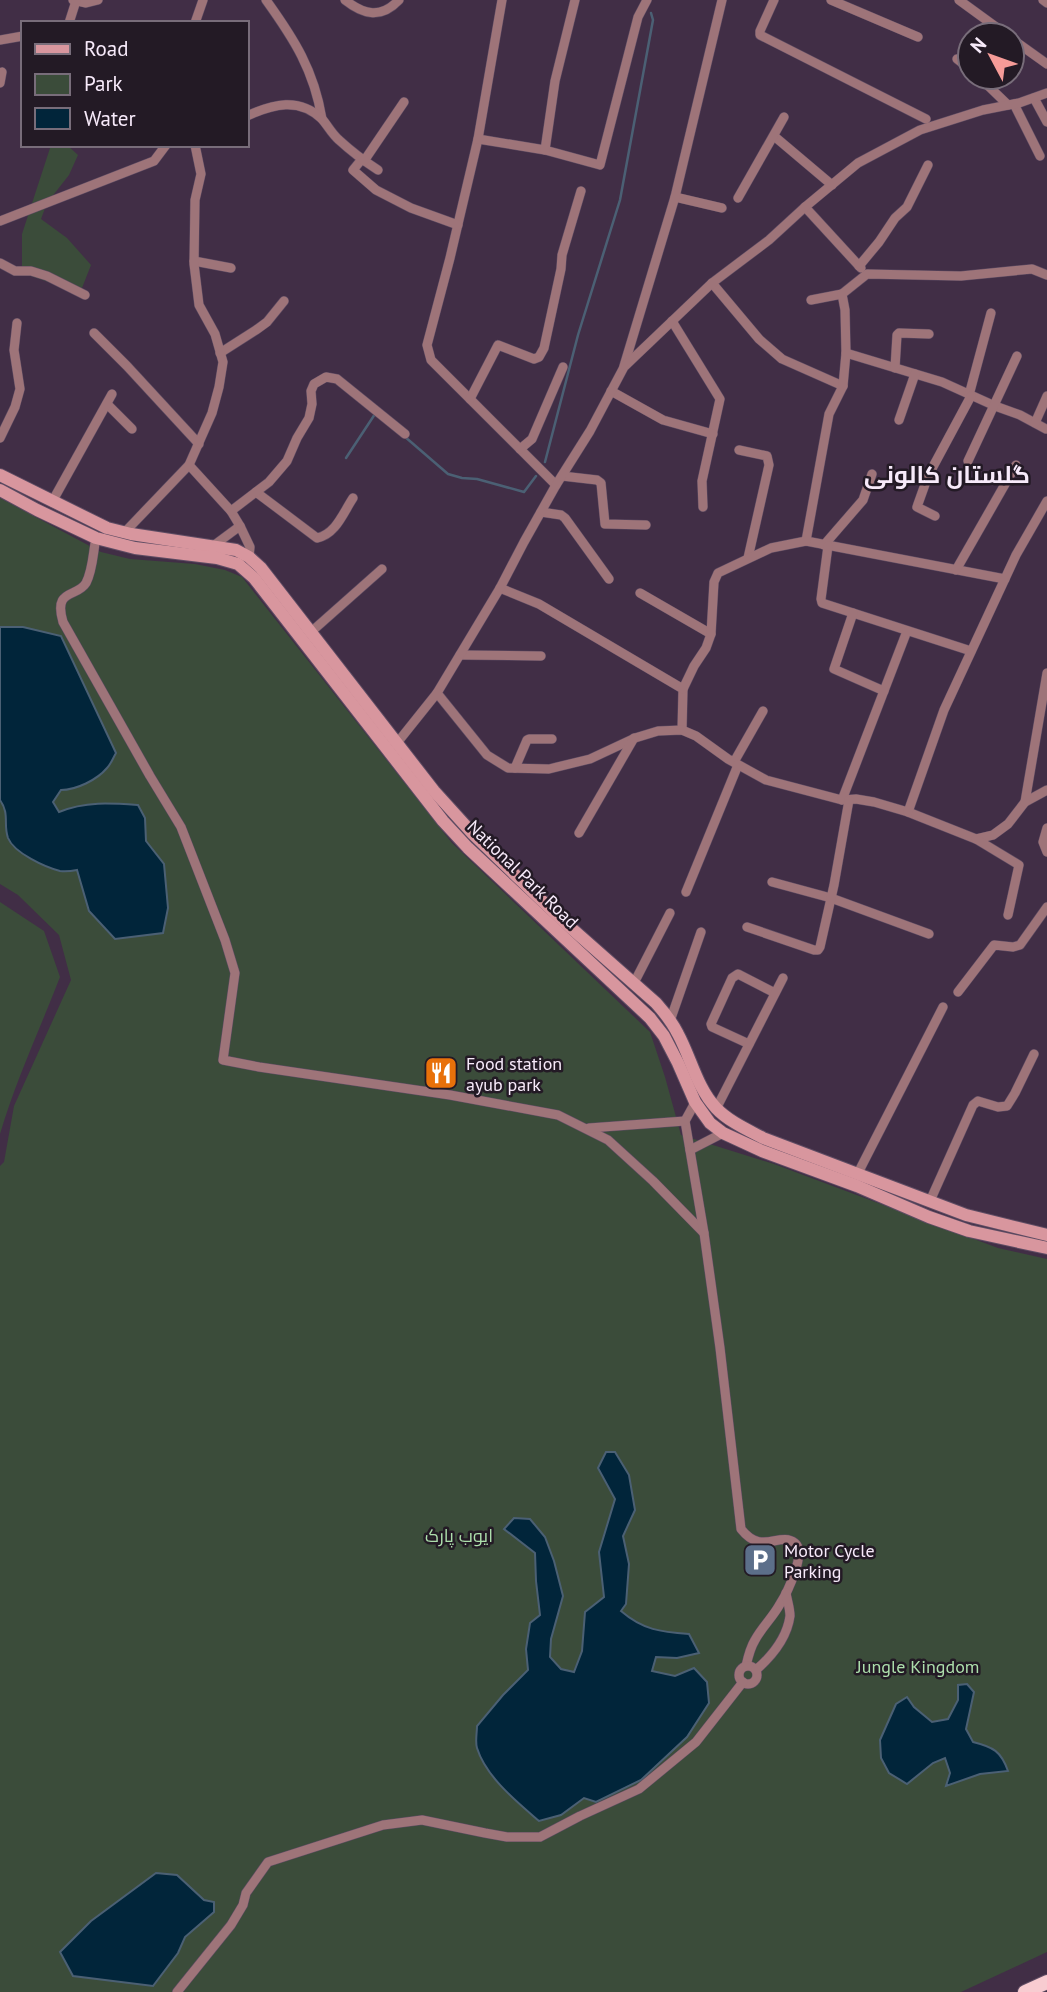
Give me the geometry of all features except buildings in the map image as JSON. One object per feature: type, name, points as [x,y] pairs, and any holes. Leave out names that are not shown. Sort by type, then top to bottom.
[{"type":"highway","points":[[1025,1992],[1047,1982]]},
{"type":"main road","name":"National Park Road","points":[[0,475],[107,528],[236,550],[249,557],[261,568],[311,632],[319,653],[443,821],[656,1003],[679,1035],[687,1056],[716,1109],[763,1138],[966,1215],[1047,1234]]},
{"type":"main road","name":"National Park Road","points":[[0,490],[96,538],[135,548],[217,558],[237,564],[254,578],[397,743],[485,855],[650,1018],[668,1045],[695,1102],[709,1123],[723,1133],[762,1151],[858,1186],[929,1217],[970,1231],[1047,1248]]},
{"type":"street","points":[[69,21],[74,1],[86,3],[98,0]]},
{"type":"street","points":[[196,21],[203,0]]},
{"type":"street","points":[[266,0],[302,55],[318,98],[321,119]]},
{"type":"street","points":[[345,0],[365,12],[379,13],[399,0]]},
{"type":"street","points":[[502,0],[478,139],[427,345],[431,360],[520,449],[559,481],[597,480],[601,483],[605,524],[646,525]]},
{"type":"street","points":[[545,150],[555,81],[575,0]]},
{"type":"street","points":[[478,139],[545,150],[600,165],[638,17],[647,0]]},
{"type":"street","points":[[397,743],[438,693],[590,431],[624,367],[675,197],[722,0]]},
{"type":"street","points":[[774,0],[760,35],[926,119]]},
{"type":"street","points":[[831,0],[918,37]]},
{"type":"street","points":[[959,0],[988,21]]},
{"type":"street","points":[[0,40],[21,36]]},
{"type":"street","points":[[1026,49],[1047,64]]},
{"type":"street","points":[[0,83],[2,72]]},
{"type":"street","points":[[995,91],[1011,105],[1040,156]]},
{"type":"street","points":[[624,367],[712,283],[769,240],[858,163],[920,130],[1047,93]]},
{"type":"street","points":[[1034,97],[1047,122]]},
{"type":"street","points":[[404,102],[353,170],[376,190],[411,208],[458,225]]},
{"type":"street","points":[[248,116],[284,103],[299,105],[321,119],[337,139],[378,170]]},
{"type":"street","points":[[738,198],[784,117]]},
{"type":"street","points":[[774,136],[832,184]]},
{"type":"street","points":[[0,221],[154,161],[164,147]]},
{"type":"street","points":[[124,533],[189,465],[212,413],[219,387],[223,362],[215,334],[199,305],[194,261],[195,200],[201,174],[195,147]]},
{"type":"street","points":[[859,266],[895,218],[907,207],[928,165]]},
{"type":"street","points":[[470,399],[498,345],[534,359],[539,357],[544,348],[562,255],[581,191]]},
{"type":"street","points":[[675,197],[722,208]]},
{"type":"street","points":[[804,207],[867,274]]},
{"type":"street","points":[[194,261],[231,268]]},
{"type":"street","points":[[0,263],[15,271],[32,271],[47,276],[85,295]]},
{"type":"street","points":[[811,300],[842,294],[867,274],[961,276],[1032,269],[1047,275]]},
{"type":"street","points":[[712,283],[759,339],[782,359],[843,386]]},
{"type":"street","points":[[806,541],[829,414],[843,386],[846,353],[842,294]]},
{"type":"street","points":[[220,353],[267,322],[284,301]]},
{"type":"street","points":[[935,516],[917,507],[928,476],[970,395],[991,313]]},
{"type":"street","points":[[672,321],[720,399],[702,481],[703,507]]},
{"type":"street","points":[[0,438],[15,407],[20,389],[15,350],[17,323]]},
{"type":"street","points":[[94,333],[199,444]]},
{"type":"street","points":[[895,368],[897,335],[929,334]]},
{"type":"street","points":[[846,353],[942,382],[1046,429]]},
{"type":"street","points":[[968,461],[1017,356]]},
{"type":"street","points":[[520,449],[531,439],[564,367]]},
{"type":"street","points":[[899,420],[915,374]]},
{"type":"street","points":[[231,510],[269,482],[287,461],[309,418],[314,384],[327,377],[337,379],[405,434]]},
{"type":"street","points":[[611,391],[663,420],[713,434]]},
{"type":"street","points":[[52,502],[112,394]]},
{"type":"street","points":[[1035,423],[1047,396]]},
{"type":"street","points":[[107,404],[132,429]]},
{"type":"street","points":[[738,450],[767,456],[769,464],[748,558]]},
{"type":"street","points":[[189,465],[231,510],[250,547],[249,557]]},
{"type":"street","points":[[956,570],[1016,465]]},
{"type":"street","points":[[872,474],[863,500],[826,545],[822,603],[971,651]]},
{"type":"street","points":[[256,492],[317,538],[333,529],[353,498]]},
{"type":"street","points":[[908,812],[944,710],[1005,579],[1047,501]]},
{"type":"street","points":[[541,512],[565,518],[609,579]]},
{"type":"street","points":[[214,546],[240,526]]},
{"type":"street","points":[[96,538],[86,583],[63,600],[63,622],[181,827],[225,940],[235,973],[223,1060],[450,1095],[558,1115],[608,1140],[704,1233]]},
{"type":"street","points":[[682,730],[683,689],[711,635],[715,577],[748,558],[771,548],[806,541],[1005,579]]},
{"type":"street","points":[[311,632],[382,569]]},
{"type":"street","points":[[500,588],[539,604],[683,689]]},
{"type":"street","points":[[640,593],[711,635]]},
{"type":"street","points":[[853,613],[834,669],[884,691]]},
{"type":"street","points":[[747,927],[814,950],[820,947],[831,898],[845,800],[907,631]]},
{"type":"street","points":[[460,655],[541,656]]},
{"type":"street","points":[[1025,802],[1047,673]]},
{"type":"street","points":[[438,693],[487,755],[508,768],[549,769],[590,759],[634,738],[658,731],[682,730],[766,780],[845,800],[874,802],[908,812],[976,839],[1019,865],[1008,915]]},
{"type":"street","points":[[685,891],[736,764],[763,711]]},
{"type":"street","points":[[579,833],[634,738]]},
{"type":"street","points":[[515,768],[527,740],[552,739]]},
{"type":"street","points":[[976,839],[993,835],[1008,824],[1025,802],[1047,790]]},
{"type":"street","points":[[1047,828],[1043,842],[1047,852]]},
{"type":"street","points":[[772,882],[831,898],[929,934]]},
{"type":"street","points":[[958,992],[994,945],[1020,945],[1047,908]]},
{"type":"street","points":[[634,983],[670,913]]},
{"type":"street","points":[[670,1021],[701,932]]},
{"type":"street","points":[[749,1044],[712,1027],[711,1024],[732,978],[738,974],[775,993]]},
{"type":"street","points":[[716,1109],[783,978]]},
{"type":"street","points":[[858,1173],[943,1007]]},
{"type":"street","points":[[930,1201],[973,1105],[978,1101],[998,1107],[1007,1106],[1034,1054]]},
{"type":"street","points":[[707,1094],[695,1102],[685,1121],[720,1348],[741,1529],[748,1538],[757,1542],[793,1542],[798,1546],[800,1554],[780,1605],[748,1654],[751,1668],[757,1673],[756,1680],[750,1684],[743,1682],[739,1673],[751,1668],[775,1650],[787,1626],[790,1613],[786,1592]]},
{"type":"street","points":[[587,1128],[685,1121]]},
{"type":"street","points":[[690,1150],[723,1133]]},
{"type":"street","points":[[689,1216],[700,1209]]},
{"type":"street","points":[[177,1992],[231,1925],[243,1905],[246,1893],[268,1862],[383,1825],[422,1820],[478,1832],[540,1837],[639,1790],[695,1742],[743,1682]]},
{"type":"green space","points":[[50,147],[69,147],[78,155],[69,175],[47,203],[41,219],[67,238],[91,265],[80,293],[22,273],[22,234]]},
{"type":"green space","name":"ایوب پارک","points":[[0,498],[101,552],[130,559],[195,564],[225,570],[242,577],[452,843],[650,1032],[681,1135],[774,1164],[998,1248],[1047,1259],[1047,1952],[961,1992],[0,1992],[0,1166],[4,1162],[14,1106],[71,980],[59,935],[18,895],[0,884]]},
{"type":"green space","points":[[0,902],[44,931],[60,977],[0,1134]]},
{"type":"water","points":[[0,627],[23,627],[61,636],[116,753],[98,777],[80,786],[61,790],[53,802],[59,812],[88,804],[138,805],[145,818],[146,841],[164,864],[168,908],[163,933],[115,939],[89,911],[77,870],[60,871],[39,863],[11,844],[6,828],[5,810],[0,800]]},
{"type":"water","points":[[606,1452],[615,1452],[629,1475],[635,1510],[623,1536],[629,1564],[626,1604],[621,1611],[653,1629],[689,1634],[699,1653],[677,1658],[656,1657],[652,1671],[675,1676],[694,1668],[707,1682],[709,1703],[687,1737],[641,1780],[596,1802],[584,1798],[561,1815],[539,1821],[495,1779],[481,1759],[476,1746],[477,1726],[528,1670],[526,1649],[530,1623],[540,1615],[535,1553],[504,1529],[514,1518],[530,1519],[545,1537],[563,1596],[551,1639],[550,1657],[561,1669],[574,1672],[582,1651],[585,1612],[604,1597],[599,1552],[615,1499],[598,1468]]},
{"type":"water","points":[[967,1684],[974,1692],[966,1729],[973,1742],[999,1754],[1008,1771],[980,1774],[946,1786],[950,1773],[945,1758],[933,1763],[907,1784],[889,1773],[881,1758],[880,1740],[896,1704],[907,1697],[914,1707],[932,1722],[948,1719],[958,1700],[958,1685]]},
{"type":"water","points":[[156,1873],[177,1875],[204,1900],[214,1902],[214,1912],[185,1937],[178,1953],[153,1986],[73,1976],[60,1952],[91,1921]]},
{"type":"waterway","points":[[545,462],[578,335],[620,200],[653,20],[651,13]]},
{"type":"waterway","points":[[346,458],[375,414]]},
{"type":"waterway","points":[[404,436],[448,474],[524,492],[536,476]]},
{"type":"place","name":"Food station ayub park","points":[[441,1073]]},
{"type":"place","name":"Motor Cycle Parking","points":[[760,1560]]},
{"type":"district","name":"گلستان کالونی","points":[[947,474]]},
{"type":"park label","name":"Jungle Kingdom","points":[[918,1666]]}]
